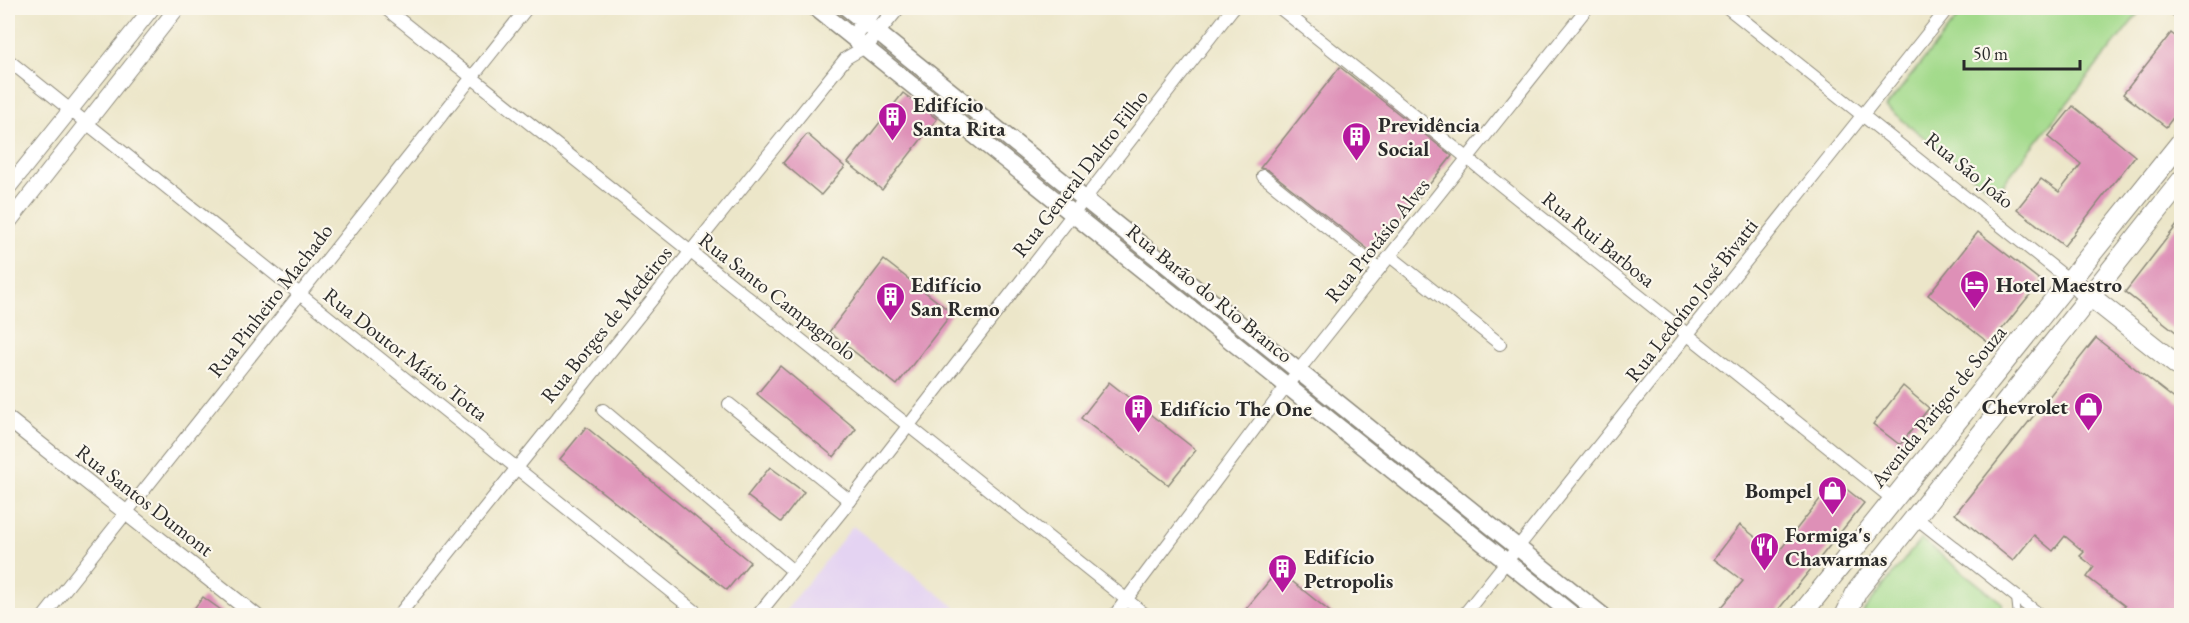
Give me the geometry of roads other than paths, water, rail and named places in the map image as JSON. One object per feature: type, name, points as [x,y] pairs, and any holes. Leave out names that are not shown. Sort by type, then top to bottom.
[{"type":"main road","name":"Rua Barão do Rio Branco","points":[[816,8],[1074,213],[1293,377],[1603,615]]},
{"type":"main road","name":"Rua Barão do Rio Branco","points":[[847,8],[1085,198],[1506,562],[1574,615]]},
{"type":"main road","name":"Avenida Parigot de Souza","points":[[1800,615],[2181,141]]},
{"type":"main road","points":[[1845,615],[1857,591],[2181,180]]},
{"type":"main road","name":"Rua São João","points":[[2069,280],[2181,369]]},
{"type":"street","points":[[8,188],[152,8]]},
{"type":"street","points":[[8,223],[177,8]]},
{"type":"street","name":"Rua Santo Campagnolo","points":[[385,8],[690,252],[909,423],[1147,615]]},
{"type":"street","name":"Rua Pinheiro Machado","points":[[44,615],[527,8]]},
{"type":"street","points":[[871,27],[876,8]]},
{"type":"street","points":[[859,42],[871,27],[897,8]]},
{"type":"street","name":"Rua General Daltro Filho","points":[[757,615],[850,501],[1233,8]]},
{"type":"street","name":"Rua Rui Barbosa","points":[[1280,8],[1894,500]]},
{"type":"street","name":"Rua Protásio Alves","points":[[1114,615],[1293,377],[1587,8]]},
{"type":"street","name":"Rua São João","points":[[1728,8],[2069,280]]},
{"type":"street","name":"Rua Ledoíno José Bivatti","points":[[1463,615],[1948,8]]},
{"type":"street","points":[[2173,8],[2181,14]]},
{"type":"street","name":"Rua Borges de Medeiros","points":[[398,615],[859,42]]},
{"type":"street","points":[[8,60],[70,109]]},
{"type":"street","name":"Rua Doutor Mário Totta","points":[[70,109],[299,295],[518,466],[701,615]]},
{"type":"street","points":[[1263,176],[1379,269]]},
{"type":"street","points":[[1390,256],[1500,344]]},
{"type":"street","points":[[729,404],[850,501]]},
{"type":"street","points":[[603,410],[793,571]]},
{"type":"street","name":"Rua Santos Dumont","points":[[8,419],[256,615]]},
{"type":"street","points":[[1916,517],[2041,615]]},
{"type":"lane","points":[[2015,595],[2018,615]]},
{"type":"lane","points":[[1932,615],[1952,615]]},
{"type":"place","name":"Edifício Santa Rita","points":[[892,142]]},
{"type":"place","name":"Previdência Social","points":[[1357,162]]},
{"type":"place","name":"Hotel Maestro","points":[[1975,310]]},
{"type":"place","name":"Edifício San Remo","points":[[890,322]]},
{"type":"place","name":"Chevrolet","points":[[2089,432]]},
{"type":"place","name":"Edifício The One","points":[[1139,434]]},
{"type":"place","name":"Bompel","points":[[1833,516]]},
{"type":"place","name":"Formiga's Chawarmas","points":[[1764,572]]},
{"type":"place","name":"Edifício Petropolis","points":[[1283,594]]}]
